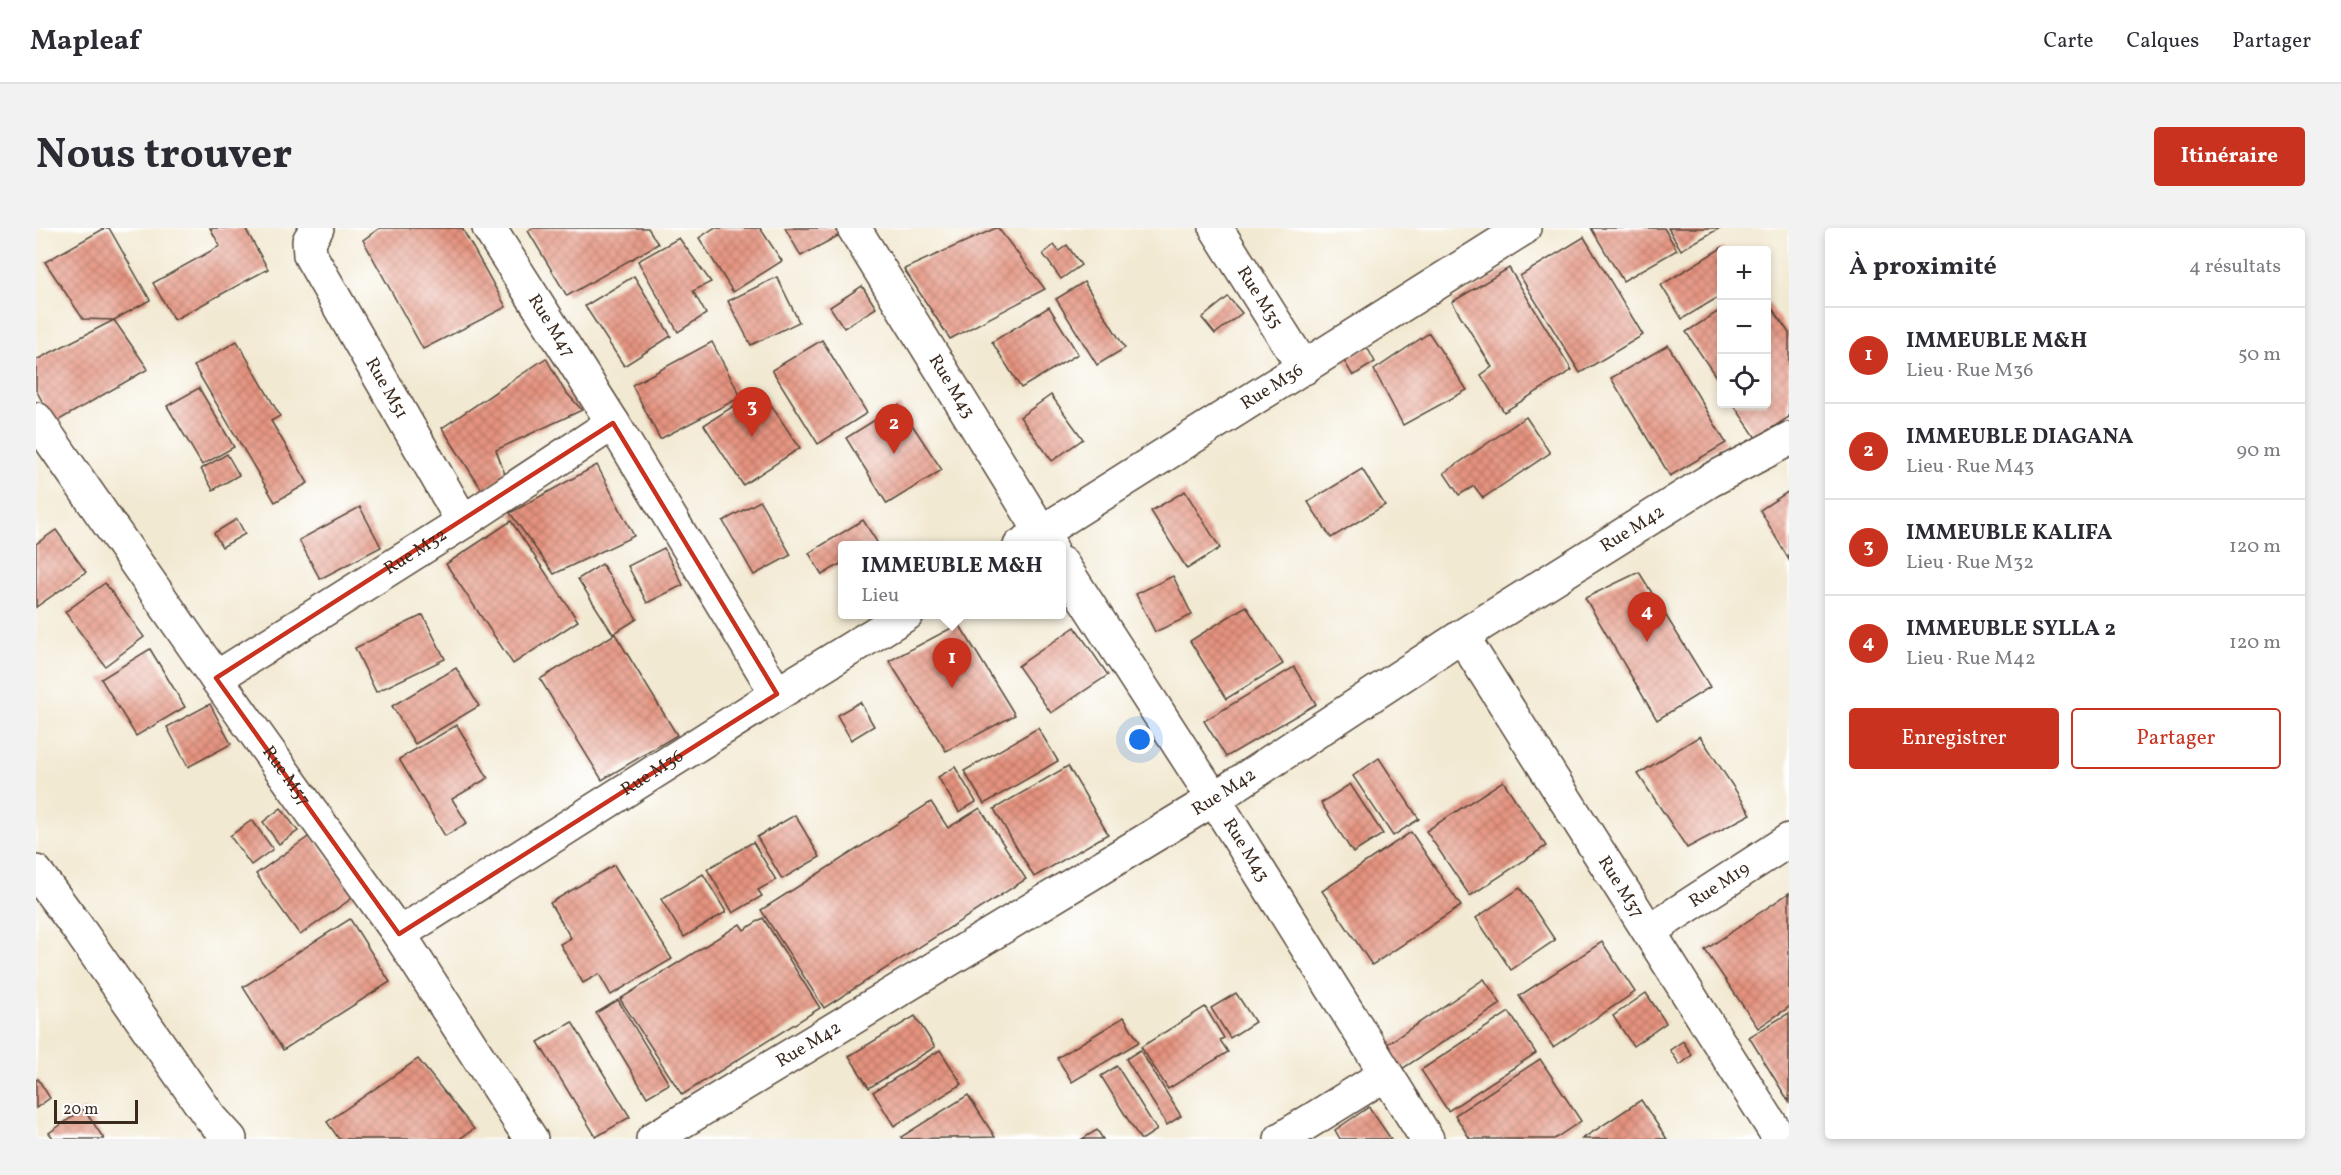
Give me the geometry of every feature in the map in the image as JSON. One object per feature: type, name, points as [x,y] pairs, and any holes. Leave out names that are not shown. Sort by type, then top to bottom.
[{"type":"street","name":"Rue M47","points":[[489,228],[613,423],[777,694]]},
{"type":"street","name":"Rue M43","points":[[854,228],[1037,541]]},
{"type":"street","name":"Rue M35","points":[[1216,228],[1304,368]]},
{"type":"street","name":"Rue M36","points":[[1037,541],[1524,228]]},
{"type":"street","name":"Rue M51","points":[[314,242],[463,522]]},
{"type":"street","name":"Rue M57","points":[[36,419],[216,678],[399,934],[531,1139]]},
{"type":"street","name":"Rue M32","points":[[216,678],[463,522],[613,423]]},
{"type":"street","name":"Rue M42","points":[[653,1139],[1214,799],[1462,636],[1709,481],[1789,439]]},
{"type":"street","name":"Rue M43","points":[[1066,570],[1214,799],[1427,1139]]},
{"type":"street","name":"Rue M36","points":[[399,934],[777,694],[900,619]]},
{"type":"street","name":"Rue M37","points":[[1462,636],[1780,1139]]},
{"type":"street","name":"Rue M19","points":[[1649,931],[1789,840]]},
{"type":"street","points":[[36,872],[210,1117],[230,1139]]},
{"type":"street","points":[[1281,1139],[1386,1074]]},
{"type":"highlighted area","points":[[613,423],[777,694],[399,934],[216,678]]},
{"type":"building","points":[[105,228],[109,228],[150,300],[114,320],[83,319],[45,262]]},
{"type":"building","points":[[210,228],[245,228],[268,269],[174,320],[153,283],[220,246]]},
{"type":"building","points":[[380,228],[462,228],[506,307],[423,349],[363,240]]},
{"type":"building","points":[[533,228],[648,228],[658,244],[567,296],[528,231]]},
{"type":"building","points":[[714,228],[760,228],[782,261],[733,292],[699,238]]},
{"type":"building","points":[[785,228],[845,228],[847,231],[801,256]]},
{"type":"building","points":[[996,228],[1045,289],[950,339],[904,269]]},
{"type":"building","points":[[1591,228],[1664,228],[1677,250],[1623,281]]},
{"type":"building","points":[[1668,228],[1720,228],[1681,250]]},
{"type":"building","points":[[1584,237],[1643,335],[1580,373],[1520,276]]},
{"type":"building","points":[[679,238],[711,282],[693,291],[706,314],[678,332],[638,261]]},
{"type":"building","points":[[1054,245],[1059,251],[1067,245],[1081,265],[1061,279],[1043,254]]},
{"type":"building","points":[[1717,251],[1717,298],[1682,319],[1661,285]]},
{"type":"building","points":[[1509,268],[1572,370],[1504,412],[1481,375],[1492,367],[1452,302]]},
{"type":"building","points":[[634,276],[671,336],[624,366],[585,306]]},
{"type":"building","points":[[777,277],[799,322],[751,345],[728,301]]},
{"type":"building","points":[[1084,282],[1125,348],[1097,365],[1056,299]]},
{"type":"building","points":[[862,286],[876,308],[844,328],[830,307]]},
{"type":"building","points":[[1228,297],[1242,313],[1215,334],[1202,318]]},
{"type":"building","points":[[1771,306],[1789,333],[1789,417],[1756,438],[1736,408],[1771,408]]},
{"type":"building","points":[[1049,307],[1078,354],[1021,388],[992,342]]},
{"type":"building","points":[[1717,312],[1717,378],[1686,332]]},
{"type":"building","points":[[114,320],[148,369],[54,423],[36,390],[36,360]]},
{"type":"building","points":[[1429,333],[1467,390],[1403,425],[1374,370]]},
{"type":"building","points":[[822,340],[867,413],[818,444],[772,370]]},
{"type":"building","points":[[237,341],[280,416],[271,421],[308,483],[275,502],[194,366]]},
{"type":"building","points":[[712,342],[741,397],[660,439],[632,385]]},
{"type":"building","points":[[1668,345],[1726,443],[1670,476],[1611,378]]},
{"type":"building","points":[[1367,347],[1375,362],[1353,376],[1343,359]]},
{"type":"building","points":[[546,358],[564,390],[582,410],[496,450],[506,477],[482,490],[442,428]]},
{"type":"building","points":[[199,388],[234,447],[202,465],[167,406]]},
{"type":"building","points":[[760,389],[800,448],[743,485],[704,425]]},
{"type":"building","points":[[1051,395],[1083,439],[1052,461],[1020,417]]},
{"type":"building","points":[[899,405],[942,470],[887,504],[846,438]]},
{"type":"building","points":[[1526,417],[1550,453],[1483,498],[1474,486],[1459,495],[1444,473]]},
{"type":"building","points":[[227,454],[239,475],[213,490],[201,469]]},
{"type":"building","points":[[597,465],[634,536],[554,574],[510,513]]},
{"type":"building","points":[[1362,469],[1385,505],[1331,538],[1308,502]]},
{"type":"building","points":[[1185,491],[1220,548],[1187,569],[1151,511]]},
{"type":"building","points":[[1789,491],[1789,560],[1760,510]]},
{"type":"building","points":[[760,501],[791,555],[754,575],[723,521]]},
{"type":"building","points":[[360,507],[381,547],[320,579],[299,540]]},
{"type":"building","points":[[237,519],[245,534],[222,547],[214,533]]},
{"type":"building","points":[[863,520],[876,541],[838,541],[838,565],[822,575],[809,553]]},
{"type":"building","points":[[511,521],[578,621],[513,664],[446,564]]},
{"type":"building","points":[[56,530],[86,572],[36,607],[36,544]]},
{"type":"building","points":[[664,548],[683,585],[647,603],[628,566]]},
{"type":"building","points":[[602,564],[637,619],[613,634],[578,579]]},
{"type":"building","points":[[1639,572],[1710,687],[1657,720],[1585,598]]},
{"type":"building","points":[[1173,576],[1192,615],[1155,632],[1136,594]]},
{"type":"building","points":[[105,583],[144,637],[105,666],[65,612]]},
{"type":"building","points":[[1246,606],[1283,664],[1226,699],[1190,641]]},
{"type":"building","points":[[423,615],[445,659],[376,692],[355,648]]},
{"type":"building","points":[[959,624],[1015,715],[946,751],[889,661]]},
{"type":"building","points":[[1075,627],[1108,675],[1051,713],[1018,666]]},
{"type":"building","points":[[615,634],[677,735],[602,780],[540,679]]},
{"type":"building","points":[[150,649],[185,707],[136,736],[101,679]]},
{"type":"building","points":[[1294,667],[1316,704],[1226,757],[1204,721]]},
{"type":"building","points":[[456,668],[479,706],[415,744],[392,706]]},
{"type":"building","points":[[860,702],[874,726],[851,740],[837,715]]},
{"type":"building","points":[[210,704],[231,744],[188,767],[167,727]]},
{"type":"building","points":[[457,725],[488,778],[452,799],[467,823],[445,836],[399,759]]},
{"type":"building","points":[[1038,728],[1058,761],[984,804],[964,771]]},
{"type":"building","points":[[1700,736],[1751,814],[1687,848],[1638,774]]},
{"type":"building","points":[[1379,758],[1419,819],[1393,836],[1353,776]]},
{"type":"building","points":[[1068,766],[1108,834],[1034,877],[994,809]]},
{"type":"building","points":[[955,767],[976,802],[959,812],[938,777]]},
{"type":"building","points":[[1503,781],[1546,846],[1470,896],[1426,831]]},
{"type":"building","points":[[1350,784],[1383,834],[1353,853],[1321,803]]},
{"type":"building","points":[[931,802],[948,828],[980,808],[1026,879],[824,1008],[761,910]]},
{"type":"building","points":[[281,808],[298,831],[279,844],[263,822]]},
{"type":"building","points":[[795,815],[820,857],[782,879],[757,837]]},
{"type":"building","points":[[252,820],[273,849],[251,865],[230,836]]},
{"type":"building","points":[[1411,832],[1461,906],[1372,965],[1322,891]]},
{"type":"building","points":[[311,835],[355,896],[300,935],[256,874]]},
{"type":"building","points":[[753,842],[776,880],[758,890],[762,896],[733,913],[707,869]]},
{"type":"building","points":[[614,865],[672,959],[611,995],[599,974],[583,983],[560,944],[571,938],[550,903]]},
{"type":"building","points":[[703,874],[726,912],[684,937],[661,899]]},
{"type":"building","points":[[1520,888],[1555,940],[1511,970],[1476,918]]},
{"type":"building","points":[[1789,893],[1789,1007],[1758,1028],[1705,950]]},
{"type":"building","points":[[763,918],[820,1008],[682,1095],[620,999],[740,924],[744,930]]},
{"type":"building","points":[[350,919],[390,982],[283,1050],[243,987]]},
{"type":"building","points":[[1602,942],[1635,992],[1553,1047],[1519,996]]},
{"type":"building","points":[[1484,979],[1501,1004],[1402,1069],[1386,1045]]},
{"type":"building","points":[[1236,993],[1255,1022],[1230,1038],[1211,1008]]},
{"type":"building","points":[[1646,993],[1666,1023],[1633,1046],[1613,1016]]},
{"type":"building","points":[[618,1000],[669,1084],[647,1097],[596,1013]]},
{"type":"building","points":[[1205,1007],[1224,1038],[1220,1040],[1228,1052],[1168,1089],[1141,1047]]},
{"type":"building","points":[[1509,1012],[1536,1053],[1448,1111],[1421,1070]]},
{"type":"building","points":[[1789,1013],[1789,1102],[1749,1037]]},
{"type":"building","points":[[915,1016],[935,1047],[869,1088],[849,1056]]},
{"type":"building","points":[[1124,1017],[1139,1042],[1072,1082],[1057,1058]]},
{"type":"building","points":[[572,1022],[630,1117],[596,1137],[538,1042]]},
{"type":"building","points":[[1683,1041],[1692,1055],[1680,1065],[1670,1050]]},
{"type":"building","points":[[940,1050],[962,1084],[894,1126],[873,1092]]},
{"type":"building","points":[[1140,1050],[1181,1116],[1167,1125],[1126,1059]]},
{"type":"building","points":[[418,1059],[474,1129],[459,1139],[339,1139],[327,1122]]},
{"type":"building","points":[[1540,1059],[1581,1121],[1554,1139],[1470,1139],[1455,1115]]},
{"type":"building","points":[[1117,1066],[1157,1130],[1143,1139],[1140,1139],[1101,1076]]},
{"type":"building","points":[[38,1079],[50,1098],[36,1108],[36,1080]]},
{"type":"building","points":[[968,1095],[995,1137],[902,1139],[901,1137]]},
{"type":"building","points":[[1641,1100],[1667,1139],[1582,1139]]},
{"type":"building","points":[[1369,1107],[1391,1139],[1340,1139],[1335,1130]]},
{"type":"building","points":[[84,1109],[104,1139],[54,1139],[49,1133]]},
{"type":"building","points":[[1097,1130],[1103,1139],[1082,1139]]},
{"type":"place","name":"IMMEUBLE KALIFA","points":[[752,437]]},
{"type":"place","name":"IMMEUBLE DIAGANA","points":[[894,454]]},
{"type":"place","name":"IMMEUBLE SYLLA 2","points":[[1647,642]]},
{"type":"place","name":"IMMEUBLE M&H","points":[[952,688]]}]
